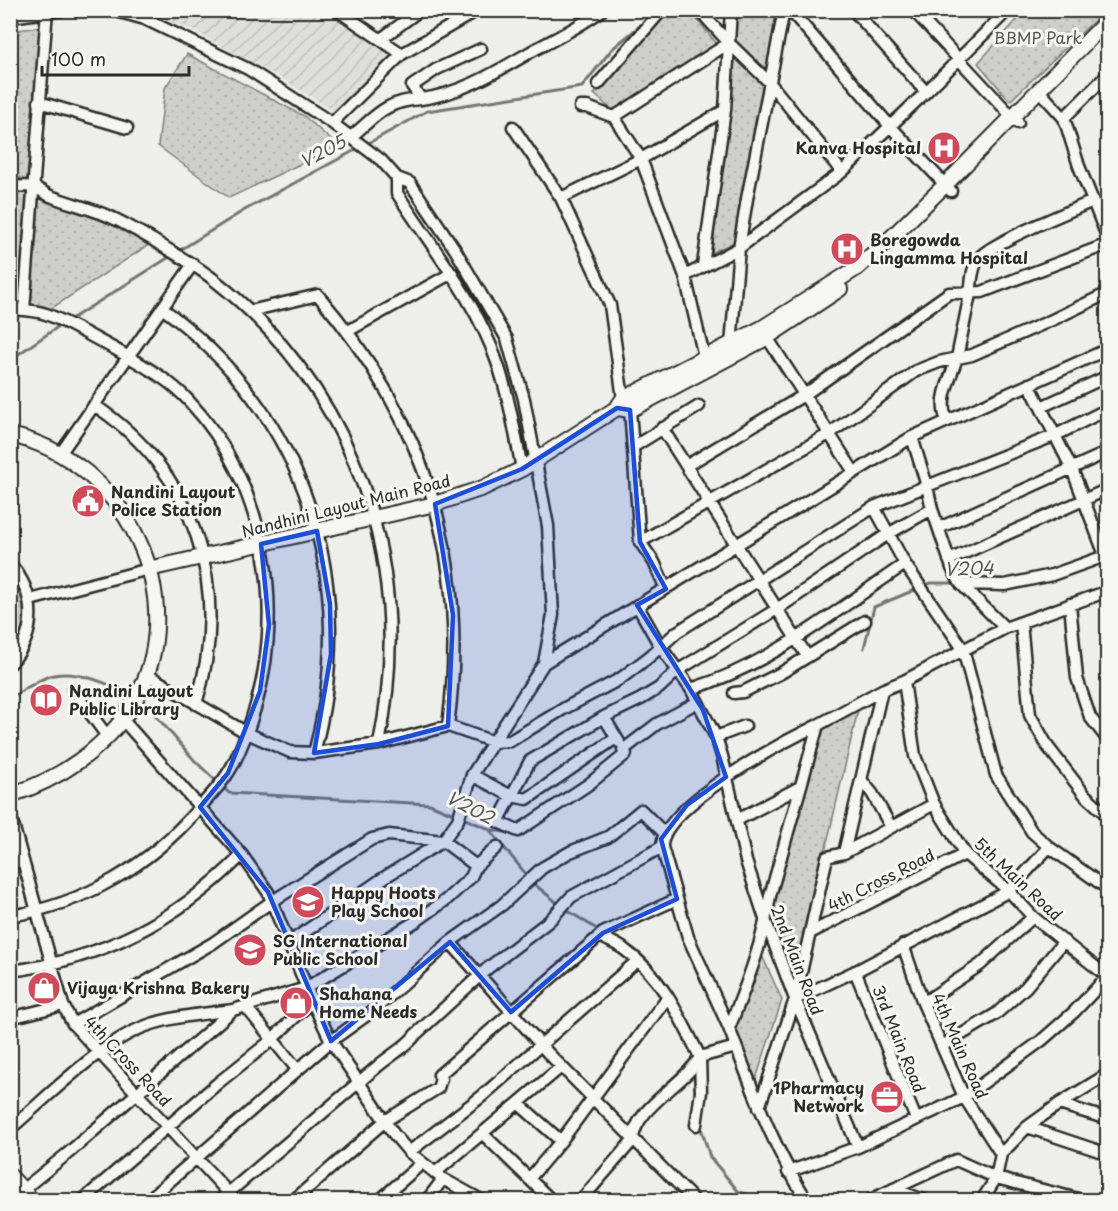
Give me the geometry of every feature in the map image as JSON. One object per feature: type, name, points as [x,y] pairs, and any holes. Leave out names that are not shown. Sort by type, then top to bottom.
[{"type":"main road","name":"Nandhini Layout Main Road","points":[[149,569],[435,504],[483,488],[528,465],[623,406],[706,364],[731,345],[764,333],[857,268],[948,188],[1015,120],[1107,20]]},
{"type":"main road","points":[[1015,120],[1044,96],[1107,30]]},
{"type":"main road","points":[[706,364],[764,333]]},
{"type":"main road","points":[[10,435],[60,454],[99,483],[120,508],[137,535],[149,569],[154,597],[155,629],[146,675],[133,704],[122,719],[91,752],[64,771],[36,786],[10,795]]},
{"type":"main road","points":[[10,1176],[32,1200]]},
{"type":"street","points":[[10,18],[62,10]]},
{"type":"street","points":[[112,10],[145,19],[245,67],[332,123],[381,160],[397,178],[410,183],[456,251],[507,339],[524,399],[528,465]]},
{"type":"street","points":[[381,39],[420,10]]},
{"type":"street","points":[[332,123],[402,54],[478,10]]},
{"type":"street","points":[[359,143],[392,104],[405,100],[434,98],[465,87],[496,73],[602,10]]},
{"type":"street","points":[[598,84],[662,10]]},
{"type":"street","points":[[699,10],[729,44],[769,82],[842,172]]},
{"type":"street","points":[[703,265],[725,110],[731,10]]},
{"type":"street","points":[[731,345],[740,248],[784,10]]},
{"type":"street","points":[[790,10],[890,126],[948,188]]},
{"type":"street","points":[[853,10],[926,92]]},
{"type":"street","points":[[913,10],[1015,120]]},
{"type":"street","points":[[685,276],[740,248],[842,172],[1008,10]]},
{"type":"street","points":[[24,310],[46,12]]},
{"type":"street","points":[[345,12],[402,54]]},
{"type":"street","points":[[615,117],[729,44]]},
{"type":"street","points":[[421,99],[412,86],[437,69],[481,49]]},
{"type":"street","points":[[1064,118],[1107,74]]},
{"type":"street","points":[[1044,96],[1064,118],[1107,239]]},
{"type":"street","points":[[39,102],[127,128]]},
{"type":"street","points":[[580,107],[587,107],[615,117],[640,159],[685,276],[706,364]]},
{"type":"street","points":[[561,198],[640,159],[725,110]]},
{"type":"street","points":[[513,127],[561,198],[610,305],[623,406],[633,447],[640,542],[654,562],[666,589]]},
{"type":"street","points":[[287,944],[385,877],[443,841],[458,820],[472,776],[544,663],[553,615],[548,526],[497,361],[481,324],[452,273],[398,193],[397,178]]},
{"type":"street","points":[[10,187],[33,187],[50,196],[116,219],[193,264],[250,311],[284,347],[327,408],[353,459],[374,518],[385,570],[390,620],[390,670],[379,744]]},
{"type":"street","points":[[945,415],[942,406],[956,359],[971,292],[972,271],[983,254],[1003,242],[1093,201]]},
{"type":"street","points":[[686,466],[804,395],[941,297],[949,293],[982,292],[1107,244]]},
{"type":"street","points":[[60,454],[193,264]]},
{"type":"street","points":[[348,331],[452,273]]},
{"type":"street","points":[[640,542],[829,434],[916,371],[939,362],[972,355],[1107,293]]},
{"type":"street","points":[[250,311],[318,295],[368,359],[395,405],[417,454],[435,504],[447,559],[453,615],[453,670],[448,726]]},
{"type":"street","points":[[162,308],[210,349],[256,402],[292,463],[317,531],[328,587],[331,654],[325,704],[314,753]]},
{"type":"street","points":[[10,309],[44,314],[69,324],[128,357],[181,393],[215,435],[246,494],[261,544],[269,602],[268,647],[260,691],[247,733],[228,773],[213,793],[164,845],[120,877],[81,896],[37,911],[10,916]]},
{"type":"street","points":[[764,333],[854,472]]},
{"type":"street","points":[[544,663],[912,437],[1107,349]]},
{"type":"street","points":[[1041,407],[1107,376]]},
{"type":"street","points":[[960,581],[1005,585],[1052,575],[1106,556],[1072,468],[1029,384]]},
{"type":"street","points":[[94,405],[134,437],[160,467],[190,517],[203,557],[210,591],[211,629],[206,667],[196,704]]},
{"type":"street","points":[[633,447],[699,406]]},
{"type":"street","points":[[146,675],[247,733],[290,752],[314,753],[379,744],[448,726],[494,742],[510,741],[559,711],[620,679],[677,632],[874,507],[1056,435],[1107,410]]},
{"type":"street","points":[[662,428],[807,656]]},
{"type":"street","points":[[912,437],[949,560],[960,581],[1005,628]]},
{"type":"street","points":[[939,528],[1107,452]]},
{"type":"street","points":[[949,560],[1107,489]]},
{"type":"street","points":[[874,507],[905,564],[963,649],[996,775],[1032,832],[1048,847],[1107,889]]},
{"type":"street","points":[[703,710],[657,724],[627,754],[589,784],[518,831],[498,822],[530,761],[604,717],[659,688],[677,671],[777,609],[888,534],[932,509]]},
{"type":"street","points":[[10,564],[20,574],[30,600],[31,614],[28,634],[20,653],[10,664]]},
{"type":"street","points":[[691,689],[738,671],[797,639],[905,564]]},
{"type":"street","points":[[30,600],[149,569]]},
{"type":"street","points":[[807,1200],[788,1172],[759,1108],[729,1028],[688,937],[661,839],[687,806],[726,777],[819,725],[882,690],[1005,628],[1107,591]]},
{"type":"street","points":[[1070,604],[1077,678],[1090,717],[1107,740]]},
{"type":"street","name":"2nd Main Road","points":[[637,605],[660,646],[691,689],[716,736],[746,861],[766,922],[795,999],[858,1147]]},
{"type":"street","points":[[734,693],[743,692],[770,678],[866,621]]},
{"type":"street","points":[[1021,623],[1030,715],[1054,755],[1084,795],[1107,816]]},
{"type":"street","name":"5th Main Road","points":[[903,681],[915,756],[934,804],[965,854],[1009,891],[1033,917],[1107,977]]},
{"type":"street","points":[[73,690],[107,736]]},
{"type":"street","points":[[844,854],[882,690]]},
{"type":"street","points":[[604,717],[627,754]]},
{"type":"street","points":[[122,719],[243,855],[268,892],[287,944],[331,1041],[393,1134],[409,1152],[439,1176],[481,1200]]},
{"type":"street","points":[[729,1028],[750,975],[766,922],[770,896],[819,725]]},
{"type":"street","points":[[716,736],[745,726]]},
{"type":"street","points":[[472,776],[511,796],[527,799],[616,738]]},
{"type":"street","points":[[862,781],[872,793],[891,827]]},
{"type":"street","points":[[736,820],[800,787]]},
{"type":"street","points":[[759,1108],[795,999],[826,857],[844,854],[934,804]]},
{"type":"street","points":[[148,1200],[331,1041],[374,1010],[450,942],[502,905],[542,868],[570,852],[608,837],[640,810],[665,834]]},
{"type":"street","name":"4th Cross Road","points":[[10,814],[63,1005],[73,1024],[169,1127],[228,1198]]},
{"type":"street","points":[[73,1024],[213,943],[271,902],[372,838],[389,835],[443,841],[476,866]]},
{"type":"street","points":[[10,1129],[100,1052],[145,1026],[165,1020],[233,1010],[306,988],[446,900],[471,877],[476,866],[498,847]]},
{"type":"street","points":[[228,1198],[359,1082],[404,1045],[411,1042],[415,1035],[480,975],[549,921],[571,897],[662,847]]},
{"type":"street","points":[[795,999],[855,971],[1009,891],[1048,847]]},
{"type":"street","name":"4th Cross Road","points":[[810,933],[965,854]]},
{"type":"street","points":[[10,971],[52,964],[115,944],[155,925],[201,893],[243,855]]},
{"type":"street","points":[[10,862],[23,861]]},
{"type":"street","points":[[294,1200],[385,1121],[438,1088],[441,1078],[439,1075],[603,933],[677,899]]},
{"type":"street","points":[[923,1003],[980,965],[1033,917]]},
{"type":"street","points":[[600,936],[625,950],[651,974],[685,1023],[700,1057],[701,1092],[696,1125]]},
{"type":"street","points":[[942,1046],[996,1014],[1026,987],[1064,941]]},
{"type":"street","points":[[450,942],[561,1067],[694,1200]]},
{"type":"street","name":"4th Main Road","points":[[903,945],[923,1003],[964,1097],[1001,1154]]},
{"type":"street","points":[[409,1152],[481,1096],[637,961]]},
{"type":"street","name":"3rd Main Road","points":[[855,971],[916,1119]]},
{"type":"street","points":[[788,1172],[858,1147],[964,1097],[1041,1041],[1074,1012],[1107,977]]},
{"type":"street","points":[[529,1179],[561,1141],[668,998]]},
{"type":"street","points":[[83,1200],[271,1040],[312,1001]]},
{"type":"street","points":[[10,1018],[63,1005]]},
{"type":"street","points":[[245,1006],[297,1070]]},
{"type":"street","points":[[10,1200],[67,1154],[233,1010]]},
{"type":"street","points":[[581,1200],[633,1140],[633,1128],[662,1096],[694,1067],[700,1057],[736,1047]]},
{"type":"street","points":[[427,1200],[439,1176],[483,1134],[561,1067]]},
{"type":"street","points":[[982,1200],[996,1178],[1001,1154],[1027,1127],[1107,1074]]},
{"type":"street","points":[[519,1104],[561,1141]]},
{"type":"street","points":[[1059,1104],[1107,1119]]},
{"type":"street","points":[[1027,1127],[1107,1154]]},
{"type":"street","points":[[483,1134],[551,1200]]},
{"type":"street","points":[[870,1200],[956,1160],[996,1178],[1082,1200]]},
{"type":"street","points":[[380,1200],[422,1163]]},
{"type":"street","points":[[893,1189],[924,1200]]},
{"type":"highlighted area","points":[[617,408],[630,410],[640,542],[666,589],[637,605],[703,710],[726,777],[687,805],[661,839],[677,899],[603,933],[511,1012],[450,942],[331,1041],[268,892],[200,807],[228,773],[260,691],[269,625],[261,544],[317,531],[330,604],[331,654],[314,753],[379,744],[448,726],[453,615],[435,504],[522,469]]},
{"type":"shaded area","points":[[138,11],[330,11],[396,54],[334,112],[281,78],[188,28]]},
{"type":"green space","name":"BBMP Park","points":[[1097,10],[1101,14],[1010,101],[978,63],[1025,11]]},
{"type":"green space","points":[[666,11],[690,11],[717,44],[614,112],[594,94]]},
{"type":"green space","points":[[736,11],[779,11],[768,70],[733,40]]},
{"type":"green space","points":[[41,27],[26,180],[11,176],[10,31]]},
{"type":"green space","points":[[187,54],[304,116],[338,146],[229,198],[158,146],[165,88]]},
{"type":"green space","points":[[732,55],[765,84],[738,240],[712,253]]},
{"type":"green space","points":[[11,190],[30,191],[20,308],[11,306]]},
{"type":"green space","points":[[35,197],[112,222],[150,244],[49,310],[29,307]]},
{"type":"green space","points":[[10,574],[21,591],[24,602],[21,632],[11,652]]},
{"type":"green space","points":[[861,697],[795,981],[760,912],[814,720]]},
{"type":"green space","points":[[756,942],[782,1000],[755,1082],[732,1029]]},
{"type":"waterway","name":"V205","points":[[365,145],[427,111],[582,87],[612,49],[646,21]]},
{"type":"waterway","name":"V205","points":[[177,252],[243,211],[359,148]]},
{"type":"waterway","name":"V205","points":[[68,321],[171,256]]},
{"type":"waterway","name":"V205","points":[[10,360],[62,324]]},
{"type":"waterway","name":"V204","points":[[1044,572],[1100,552]]},
{"type":"waterway","name":"V204","points":[[923,586],[931,583],[958,583]]},
{"type":"waterway","name":"V204","points":[[864,648],[874,607],[917,589]]},
{"type":"waterway","name":"V202","points":[[10,698],[33,684],[57,674],[91,678],[133,696]]},
{"type":"waterway","name":"V202","points":[[139,699],[195,761],[229,793],[430,804],[489,829],[534,884],[560,905]]},
{"type":"waterway","name":"V204","points":[[491,830],[511,833]]},
{"type":"waterway","name":"V202","points":[[565,909],[600,931]]},
{"type":"waterway","name":"V202","points":[[694,1069],[695,1095]]},
{"type":"waterway","name":"V202","points":[[700,1125],[710,1157],[738,1191],[760,1200]]},
{"type":"place","name":"Kanva Hospital","points":[[944,148]]},
{"type":"place","name":"Boregowda Lingamma Hospital","points":[[847,249]]},
{"type":"place","name":"Nandini Layout Police Station","points":[[88,501]]},
{"type":"place","name":"Nandini Layout Public Library","points":[[46,700]]},
{"type":"place","name":"Happy Hoots Play School","points":[[308,902]]},
{"type":"place","name":"SG International Public School","points":[[250,950]]},
{"type":"place","name":"Vijaya Krishna Bakery","points":[[44,988]]},
{"type":"place","name":"Shahana Home Needs","points":[[296,1003]]},
{"type":"place","name":"1Pharmacy Network","points":[[887,1097]]}]
